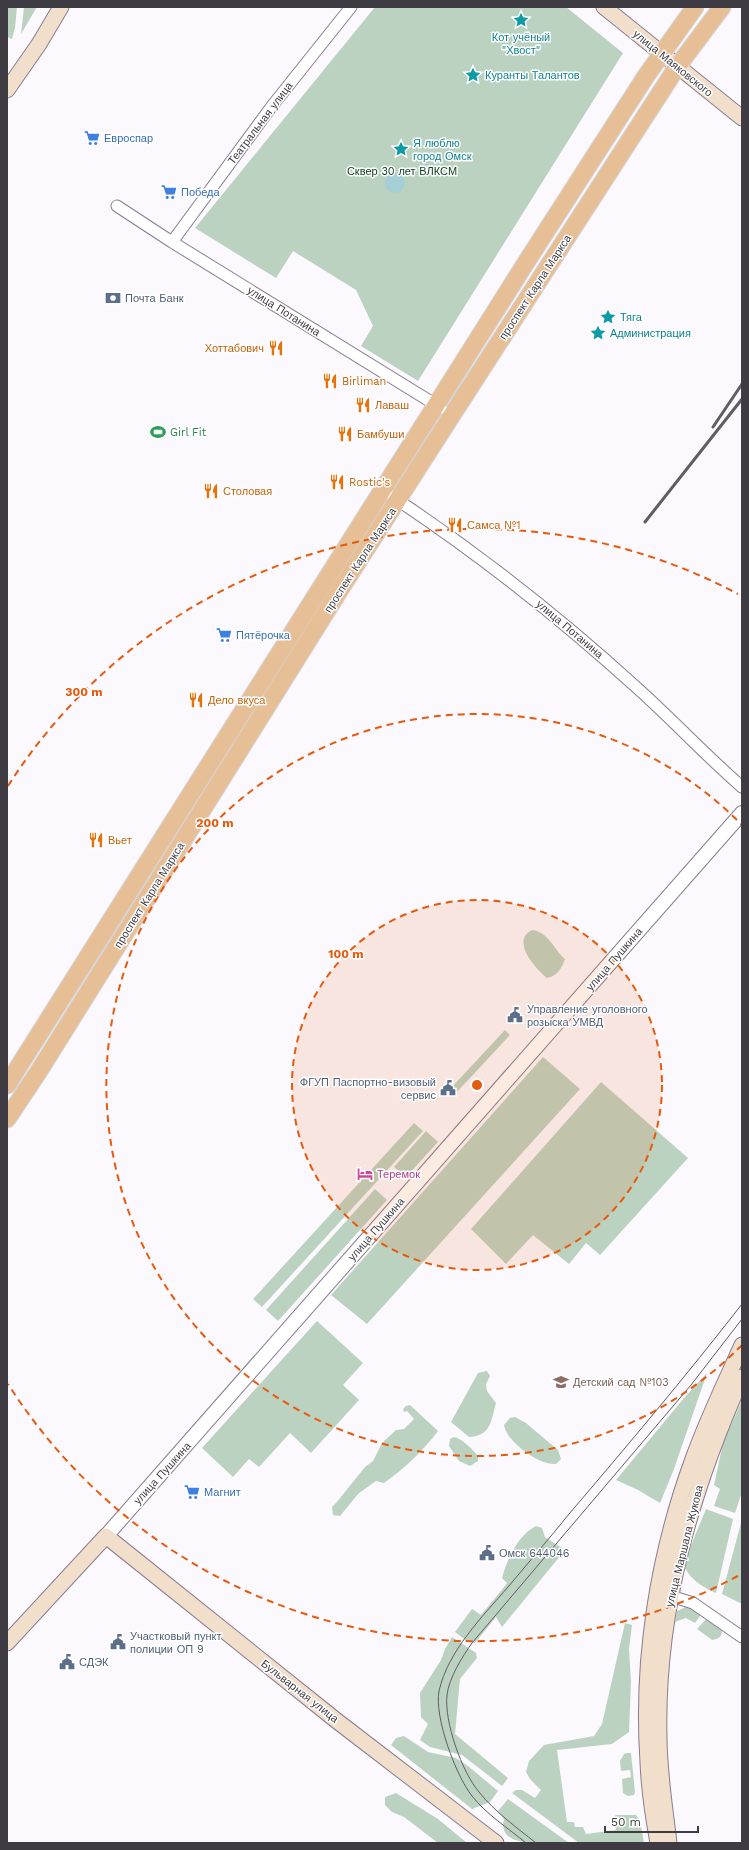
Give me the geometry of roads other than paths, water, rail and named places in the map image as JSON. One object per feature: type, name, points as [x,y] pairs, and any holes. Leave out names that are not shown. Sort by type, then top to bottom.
[{"type":"main road","points":[[7,90],[39,44],[61,7]]},
{"type":"main road","name":"улица Маяковского","points":[[604,7],[742,118]]},
{"type":"main road","name":"проспект Карла Маркса","points":[[7,1085],[436,404],[661,54],[695,7]]},
{"type":"main road","name":"проспект Карла Маркса","points":[[7,1119],[39,1071],[341,588],[452,414],[677,67],[722,7]]},
{"type":"main road","name":"улица Маршала Жукова","points":[[669,1843],[659,1737],[660,1679],[668,1542],[693,1460],[715,1405],[742,1345]]},
{"type":"main road","name":"улица Маршала Жукова","points":[[658,1843],[650,1787],[647,1737],[648,1680],[664,1594],[706,1464],[742,1377]]},
{"type":"main road","name":"улица Пушкина","points":[[7,1643],[106,1536]]},
{"type":"main road","name":"Бульварная улица","points":[[106,1536],[337,1721],[496,1843]]},
{"type":"street","name":"Театральная улица","points":[[172,242],[272,106],[351,7]]},
{"type":"street","name":"улица Потанина","points":[[117,206],[172,242],[452,414]]},
{"type":"street","name":"улица Потанина","points":[[382,490],[518,587],[570,628],[657,706],[742,787]]},
{"type":"street","name":"улица Пушкина","points":[[106,1536],[742,813]]},
{"type":"street","points":[[664,1594],[693,1603],[742,1637]]},
{"type":"water","points":[[395,173],[402,176],[405,183],[402,190],[395,193],[388,190],[385,183],[388,176]]},
{"type":"tram line","points":[[526,1843],[490,1815],[478,1803],[459,1775],[448,1746],[440,1716],[438,1702],[443,1676],[467,1635],[657,1410],[742,1304]]},
{"type":"tram line","points":[[536,1843],[492,1806],[479,1792],[466,1772],[451,1732],[448,1719],[447,1695],[450,1682],[460,1661],[472,1643],[691,1385],[742,1319]]},
{"type":"railway","points":[[713,427],[742,384]]},
{"type":"railway","points":[[645,522],[742,399]]},
{"type":"place","name":"Кот учёный \"Хвост\"","points":[[521,20]]},
{"type":"place","name":"Куранты Талантов","points":[[473,75]]},
{"type":"place","name":"Евроспар","points":[[92,138]]},
{"type":"place","name":"Я люблю город Омск","points":[[401,149]]},
{"type":"place","name":"Победа","points":[[169,192]]},
{"type":"place","name":"Почта Банк","points":[[113,298]]},
{"type":"place","name":"Тяга","points":[[608,317]]},
{"type":"place","name":"Администрация","points":[[598,333]]},
{"type":"place","name":"Хоттабович","points":[[276,348]]},
{"type":"place","name":"Birliman","points":[[330,381]]},
{"type":"place","name":"Лаваш","points":[[363,405]]},
{"type":"place","name":"Girl Fit","points":[[158,432]]},
{"type":"place","name":"Бамбуши","points":[[345,434]]},
{"type":"place","name":"Rostic's","points":[[337,482]]},
{"type":"place","name":"Столовая","points":[[211,491]]},
{"type":"place","name":"Самса №1","points":[[455,525]]},
{"type":"place","name":"Пятёрочка","points":[[224,635]]},
{"type":"place","name":"Дело вкуса","points":[[196,700]]},
{"type":"place","name":"Вьет","points":[[96,840]]},
{"type":"place","name":"Управление уголовного розыска УМВД","points":[[515,1015]]},
{"type":"place","name":"ФГУП Паспортно-визовый сервис","points":[[448,1088]]},
{"type":"place","name":"Теремок","points":[[365,1174]]},
{"type":"place","name":"Детский сад №103","points":[[561,1382]]},
{"type":"place","name":"Магнит","points":[[192,1492]]},
{"type":"place","name":"Омск 644046","points":[[487,1553]]},
{"type":"place","name":"Участковый пункт полиции ОП 9","points":[[118,1642]]},
{"type":"place","name":"СДЭК","points":[[67,1662]]},
{"type":"park label","name":"Сквер 30 лет ВЛКСМ","points":[[402,171]]}]
